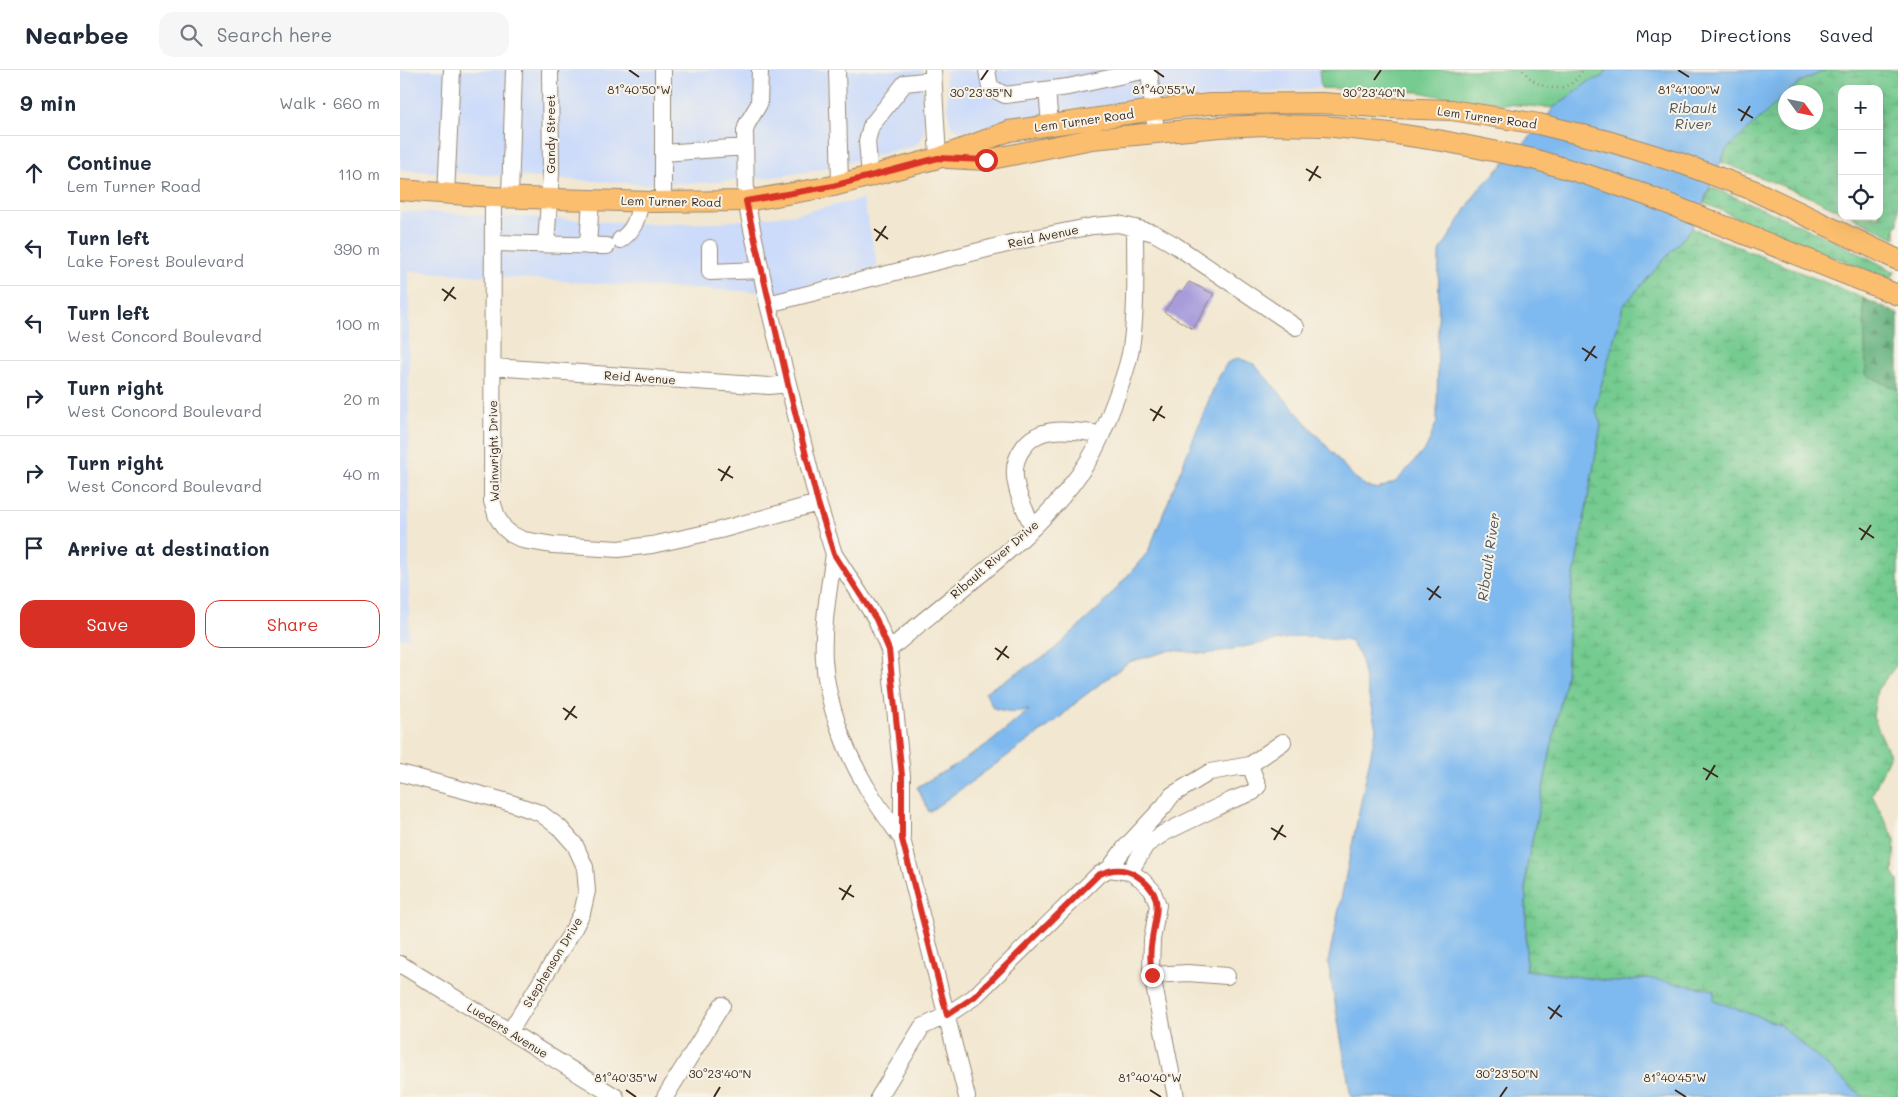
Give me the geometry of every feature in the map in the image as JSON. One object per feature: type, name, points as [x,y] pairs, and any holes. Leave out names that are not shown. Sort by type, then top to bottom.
[{"type":"main road","name":"Lem Turner Road","points":[[400,190],[501,197],[641,202],[746,201],[840,184],[938,158],[1010,130],[1210,104],[1322,103],[1450,110],[1539,124],[1611,142],[1683,164],[1753,190],[1898,260]]},
{"type":"main road","name":"Lem Turner Road","points":[[938,158],[986,160],[1092,139],[1156,132],[1266,125],[1325,126],[1443,141],[1533,159],[1646,195],[1898,295]]},
{"type":"street","points":[[446,194],[452,70]]},
{"type":"street","points":[[448,147],[457,140],[458,70]]},
{"type":"street","name":"Wainwright Drive","points":[[514,70],[501,197],[494,243],[492,501],[497,517],[504,528],[523,540],[553,545],[618,549],[652,545],[720,530],[818,503]]},
{"type":"street","name":"Gandy Street","points":[[546,244],[550,199],[550,70]]},
{"type":"street","points":[[662,202],[663,70]]},
{"type":"street","points":[[760,70],[759,104],[745,131],[746,201],[768,304],[818,503],[834,554],[876,619],[889,650],[902,776],[902,839],[968,1097]]},
{"type":"street","points":[[837,70],[840,184]]},
{"type":"street","points":[[987,70],[990,88],[1004,95],[1052,89],[1148,70],[1156,132]]},
{"type":"street","points":[[870,176],[867,141],[870,126],[905,83],[933,75],[938,158]]},
{"type":"street","points":[[1052,89],[1055,124]]},
{"type":"street","points":[[662,153],[745,147]]},
{"type":"street","points":[[588,246],[590,200]]},
{"type":"street","points":[[494,243],[588,246],[614,243],[629,234],[634,227],[641,202]]},
{"type":"street","name":"Reid Avenue","points":[[768,304],[1023,240],[1092,226],[1118,224],[1154,233],[1175,245],[1296,327]]},
{"type":"street","name":"Ribault River Drive","points":[[889,650],[924,618],[1009,550],[1033,528],[1061,499],[1078,478],[1092,456],[1124,378],[1131,349],[1134,318],[1135,228]]},
{"type":"street","points":[[710,248],[710,272],[761,270]]},
{"type":"street","name":"Reid Avenue","points":[[493,367],[769,386],[788,384]]},
{"type":"street","points":[[1033,528],[1017,490],[1014,470],[1018,454],[1027,441],[1041,433],[1062,430],[1102,434]]},
{"type":"street","points":[[834,554],[827,599],[824,660],[830,702],[850,753],[866,786],[902,839]]},
{"type":"street","points":[[879,1097],[922,1027],[947,1015],[974,997],[1098,875],[1109,869],[1124,849],[1172,795],[1210,772],[1250,766],[1283,742]]},
{"type":"street","points":[[1130,872],[1146,845],[1164,833],[1232,800],[1253,792],[1258,786],[1250,766]]},
{"type":"street","name":"Stephenson Drive","points":[[400,773],[508,802],[540,813],[560,828],[575,845],[585,867],[587,891],[582,913],[510,1031]]},
{"type":"street","points":[[1109,869],[1130,872],[1141,878],[1152,890],[1158,905],[1152,940],[1152,975],[1176,1097]]},
{"type":"street","name":"Lueders Avenue","points":[[400,964],[616,1097]]},
{"type":"street","points":[[1152,975],[1188,973],[1227,976]]},
{"type":"street","points":[[666,1097],[722,1005]]},
{"type":"path","points":[[1523,70],[1528,78],[1542,86],[1557,88],[1572,83],[1583,70]]},
{"type":"shaded area","points":[[400,70],[923,70],[924,135],[914,146],[813,171],[766,178],[704,183],[645,184],[400,170]]},
{"type":"shaded area","points":[[945,70],[1319,70],[1321,88],[1078,108],[967,132],[958,130],[951,125]]},
{"type":"shaded area","points":[[863,199],[878,267],[781,293],[651,287],[409,271],[409,638],[400,638],[400,211],[655,224],[714,223],[796,214]]},
{"type":"green space","points":[[1319,70],[1607,70],[1602,77],[1590,81],[1553,108],[1458,100],[1419,92],[1321,88]]},
{"type":"green space","points":[[1826,70],[1898,70],[1898,225],[1895,228],[1895,238],[1859,220],[1883,220],[1883,85],[1838,85],[1838,210],[1808,196],[1721,162],[1725,150],[1778,101],[1778,130],[1823,130],[1823,85],[1796,85]]},
{"type":"green space","points":[[1711,187],[1827,237],[1895,272],[1891,279],[1777,235],[1704,203]]},
{"type":"green space","points":[[1692,228],[1863,298],[1866,375],[1898,390],[1898,663],[1877,690],[1873,717],[1890,755],[1872,795],[1895,840],[1893,873],[1898,881],[1898,1097],[1863,1097],[1779,1024],[1646,978],[1617,982],[1526,970],[1526,870],[1566,676],[1570,598],[1601,425],[1595,408],[1623,306]]},
{"type":"green space","points":[[1863,298],[1898,314],[1898,390],[1866,375]]},
{"type":"water","name":"Ribault River","points":[[1607,70],[1826,70],[1796,85],[1778,85],[1778,102],[1726,150],[1692,228],[1623,306],[1595,408],[1601,425],[1570,598],[1566,676],[1526,870],[1526,970],[1617,982],[1646,978],[1714,990],[1714,1001],[1779,1024],[1863,1097],[1351,1097],[1328,962],[1376,729],[1360,656],[1350,641],[1300,636],[1206,654],[1172,650],[1129,662],[1080,699],[1056,721],[929,812],[917,787],[992,741],[1029,710],[1011,712],[993,708],[985,692],[1050,653],[1103,604],[1148,552],[1216,382],[1227,363],[1238,358],[1254,364],[1353,476],[1366,486],[1378,489],[1397,481],[1427,447],[1437,421],[1439,253],[1478,190],[1542,125],[1553,108],[1590,81],[1602,77]]},
{"type":"building","points":[[1189,282],[1214,294],[1193,329],[1164,312],[1179,291],[1182,292]]},
{"type":"route","points":[[986,160],[938,158],[833,186],[746,201],[768,304],[818,503],[834,554],[876,619],[889,650],[902,776],[902,839],[947,1015],[974,997],[1098,875],[1109,869],[1120,869],[1130,872],[1141,878],[1152,890],[1158,905],[1152,940],[1152,975]]}]
